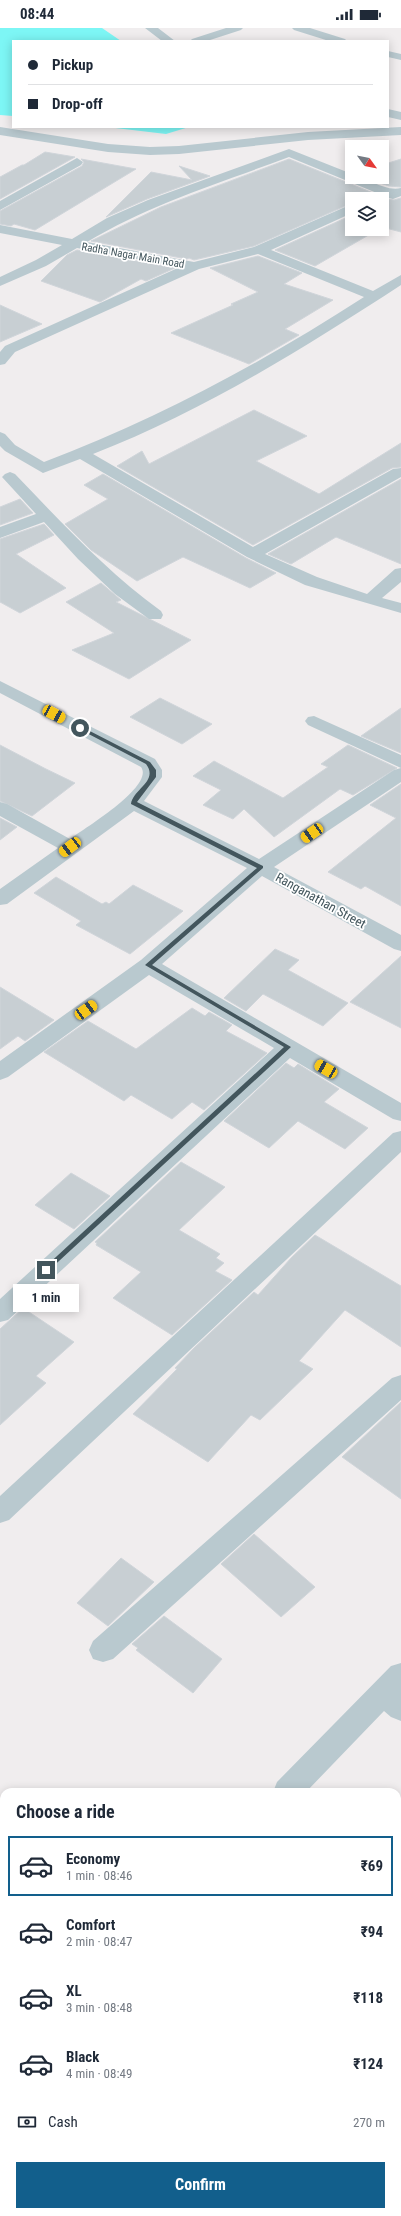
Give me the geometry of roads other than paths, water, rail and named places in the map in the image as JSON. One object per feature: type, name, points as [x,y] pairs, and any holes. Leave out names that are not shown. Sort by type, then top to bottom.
[{"type":"street","points":[[151,28],[168,40]]},
{"type":"street","points":[[199,40],[237,28]]},
{"type":"street","points":[[298,28],[338,40]]},
{"type":"street","points":[[389,54],[401,57]]},
{"type":"street","points":[[389,112],[401,116]]},
{"type":"street","points":[[0,131],[108,148],[150,151],[180,150],[353,132],[401,131]]},
{"type":"street","points":[[289,153],[293,138]]},
{"type":"street","points":[[0,282],[41,263],[112,221],[152,203],[289,153],[398,195]]},
{"type":"street","points":[[0,206],[77,162]]},
{"type":"street","name":"Radha Nagar Main Road","points":[[0,229],[71,244],[194,266],[259,250],[292,237],[345,211]]},
{"type":"street","points":[[259,250],[375,297]]},
{"type":"street","points":[[0,361],[10,349],[194,266]]},
{"type":"street","points":[[5,478],[43,468],[82,454],[195,402],[306,340],[401,279]]},
{"type":"street","points":[[0,437],[10,448],[43,468]]},
{"type":"street","points":[[82,454],[253,554],[311,581],[370,600],[401,608]]},
{"type":"street","points":[[253,554],[398,472]]},
{"type":"street","points":[[5,478],[33,500],[46,516],[89,561],[121,590],[155,615]]},
{"type":"street","points":[[0,533],[46,516]]},
{"type":"street","points":[[370,600],[401,573]]},
{"type":"street","points":[[0,686],[148,763],[153,770],[153,777],[133,803],[0,898]]},
{"type":"street","points":[[314,721],[401,762]]},
{"type":"street","points":[[0,1072],[148,965],[260,867],[401,774]]},
{"type":"street","name":"Ranganathan Street","points":[[133,803],[260,867],[401,944]]},
{"type":"street","points":[[0,808],[70,847]]},
{"type":"street","points":[[148,965],[401,1113]]},
{"type":"street","points":[[0,1313],[288,1047]]},
{"type":"street","points":[[0,1512],[401,1139]]},
{"type":"street","points":[[103,1650],[401,1385]]},
{"type":"street","points":[[291,1788],[395,1692]]},
{"type":"water","points":[[0,28],[102,28],[120,40],[12,40],[12,116],[0,115]]},
{"type":"water","points":[[115,128],[186,128],[166,134]]}]
